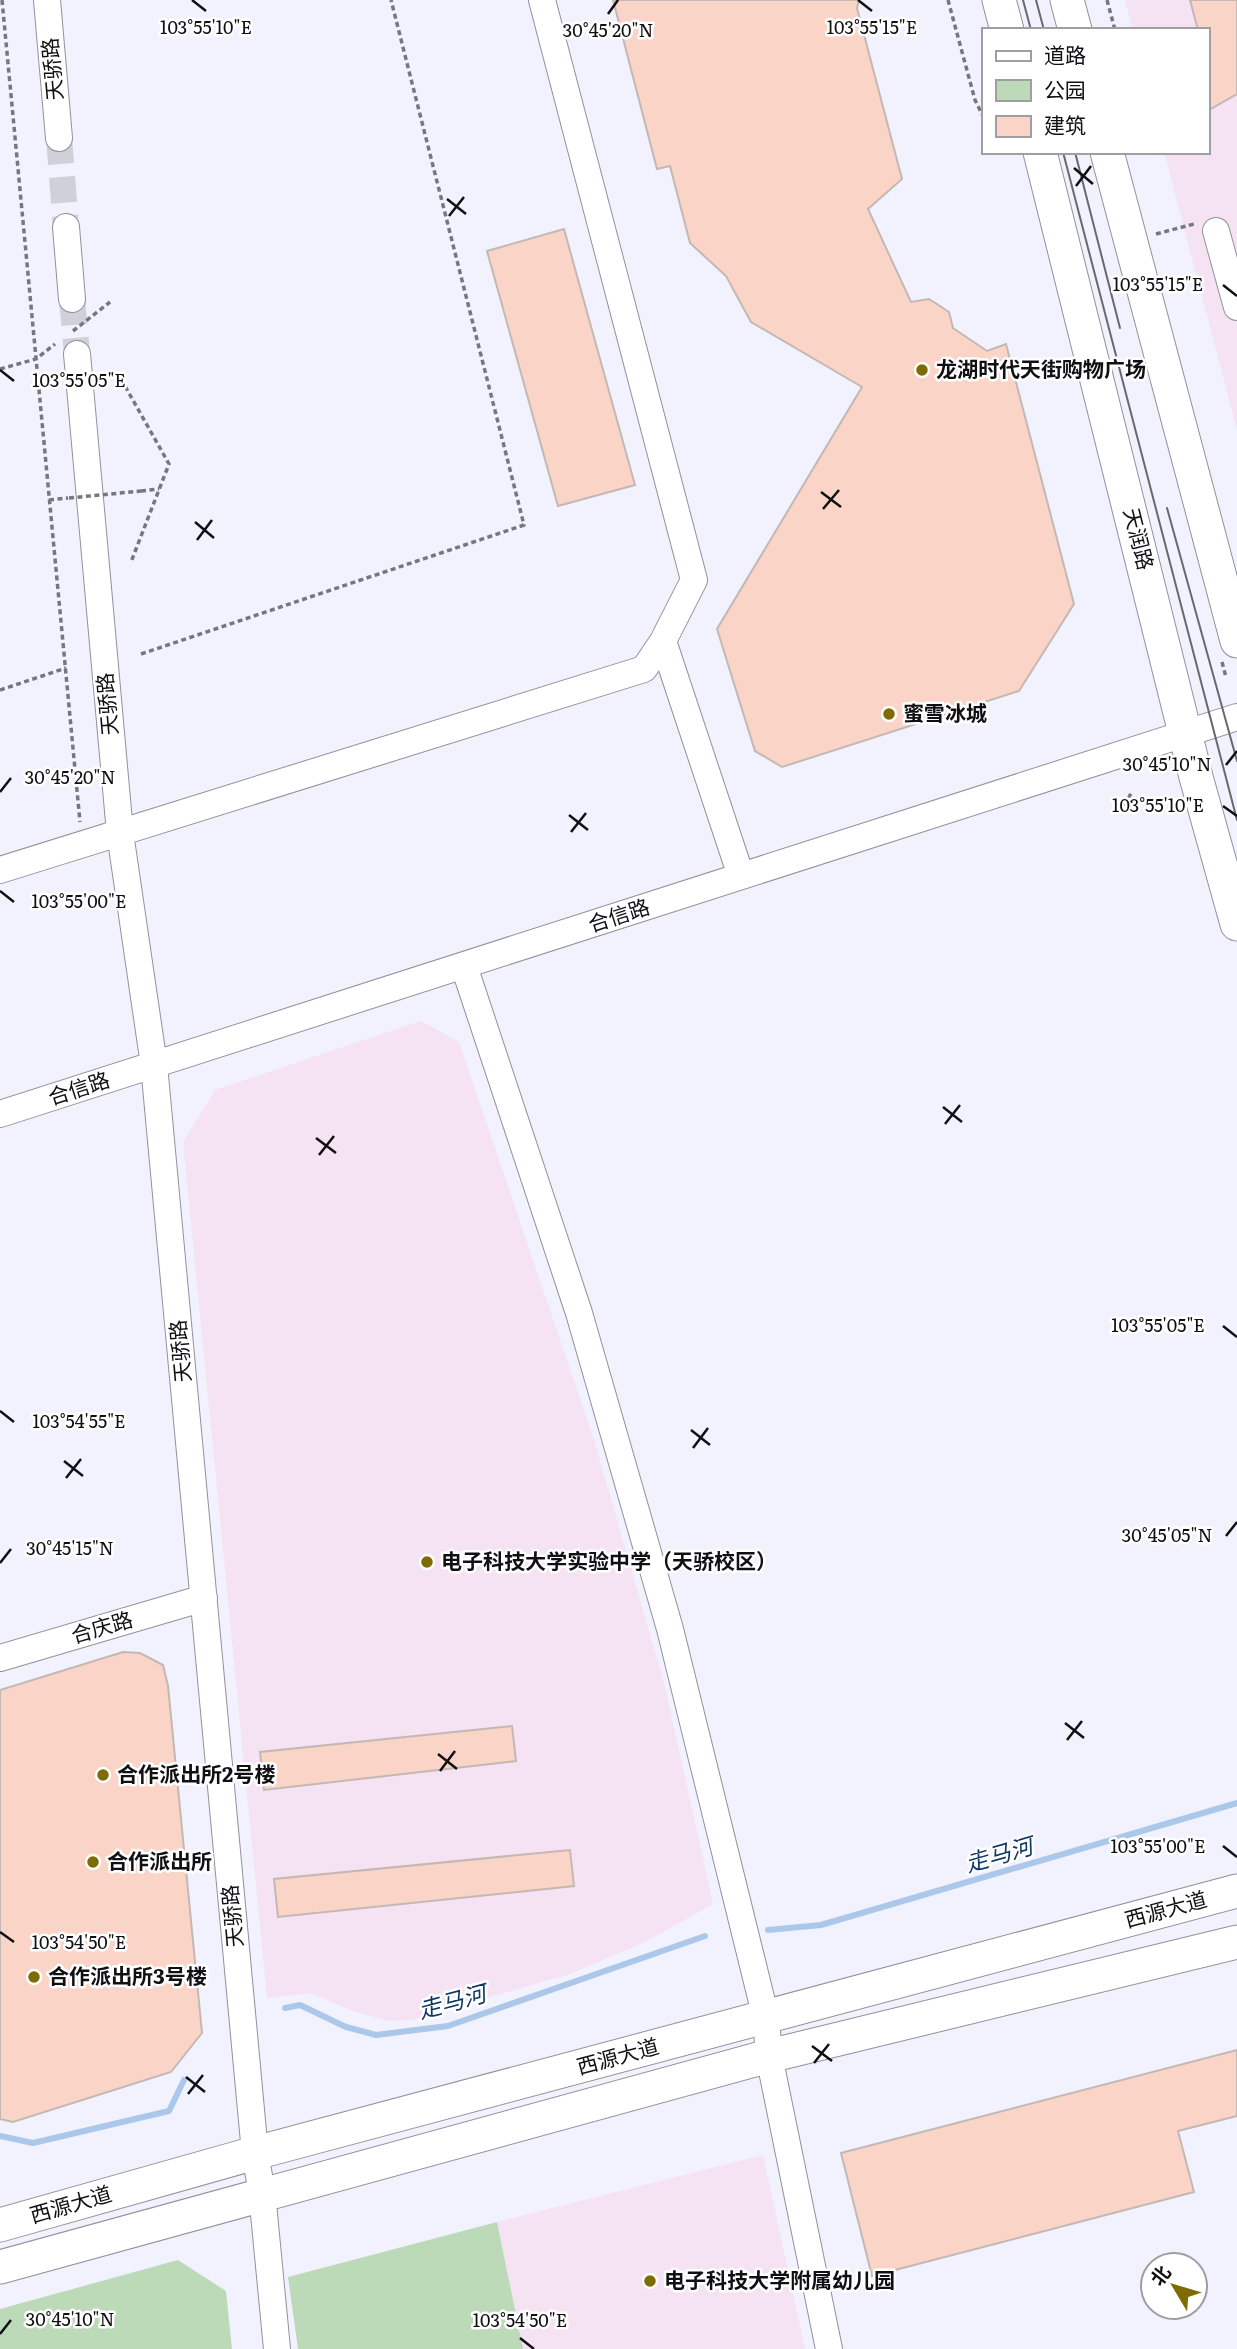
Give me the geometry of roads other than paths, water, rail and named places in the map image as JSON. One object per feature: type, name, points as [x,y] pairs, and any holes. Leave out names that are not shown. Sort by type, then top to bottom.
[{"type":"main road","points":[[999,0],[1006,28]]},
{"type":"main road","points":[[1067,0],[1074,28]]},
{"type":"main road","name":"天润路","points":[[1041,154],[1237,924]]},
{"type":"main road","points":[[1108,154],[1237,641]]},
{"type":"main road","name":"西源大道","points":[[0,2225],[255,2153],[1237,1891]]},
{"type":"main road","name":"西源大道","points":[[0,2267],[769,2056],[1237,1942]]},
{"type":"street","name":"天骄路","points":[[47,0],[59,138]]},
{"type":"street","points":[[0,870],[644,669],[663,641],[694,580],[542,0]]},
{"type":"street","points":[[66,227],[72,299]]},
{"type":"street","points":[[1216,231],[1237,307]]},
{"type":"street","name":"天骄路","points":[[77,354],[120,833],[154,1065],[255,2153],[262,2193],[277,2349]]},
{"type":"street","points":[[663,641],[741,876]]},
{"type":"street","name":"合信路","points":[[0,1114],[1237,717]]},
{"type":"street","points":[[464,966],[579,1313],[662,1603],[766,2018],[769,2056],[829,2349]]},
{"type":"street","name":"合庆路","points":[[0,1658],[204,1598]]},
{"type":"waterway","name":"走马河","points":[[768,1930],[821,1925],[1237,1803]]},
{"type":"waterway","name":"走马河","points":[[285,2008],[300,2005],[346,2027],[376,2035],[448,2026],[705,1936]]},
{"type":"waterway","name":"走马河","points":[[0,2136],[33,2143],[169,2111],[184,2080]]},
{"type":"tunnel","points":[[59,138],[66,227]]},
{"type":"tunnel","points":[[72,299],[77,354]]},
{"type":"tram line","points":[[1023,0],[1030,28]]},
{"type":"tram line","points":[[1036,0],[1043,28]]},
{"type":"tram line","points":[[1064,154],[1237,820]]},
{"type":"tram line","points":[[1076,154],[1120,328]]},
{"type":"tram line","points":[[1167,508],[1237,761]]},
{"type":"place","name":"龙湖时代天街购物广场","points":[[922,370]]},
{"type":"place","name":"蜜雪冰城","points":[[889,714]]},
{"type":"place","name":"电子科技大学实验中学（天骄校区）","points":[[427,1562]]},
{"type":"place","name":"合作派出所2号楼","points":[[103,1775]]},
{"type":"place","name":"合作派出所","points":[[93,1862]]},
{"type":"place","name":"合作派出所3号楼","points":[[34,1977]]},
{"type":"place","name":"电子科技大学附属幼儿园","points":[[650,2281]]}]
